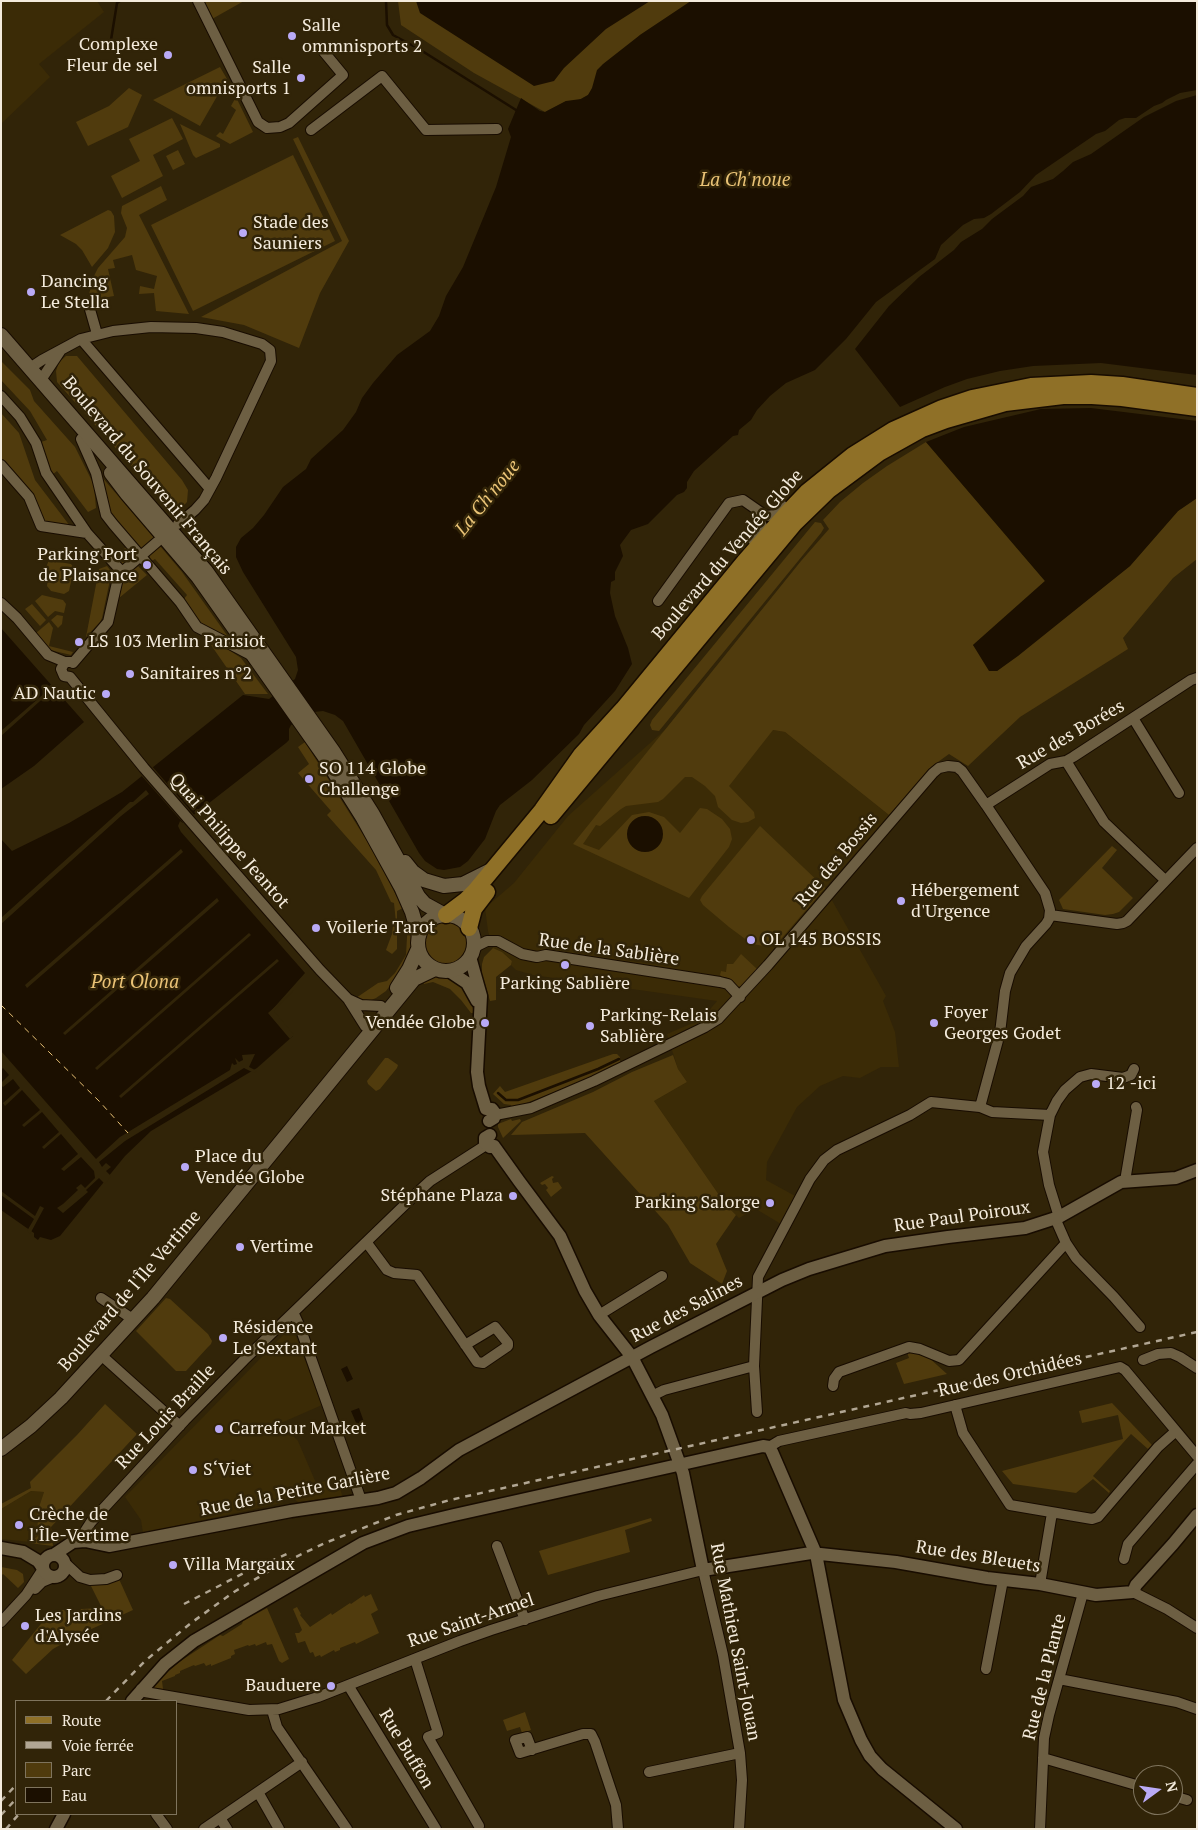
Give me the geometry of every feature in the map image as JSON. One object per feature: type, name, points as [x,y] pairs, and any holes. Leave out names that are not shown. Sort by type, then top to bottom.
[{"type":"main road","name":"Boulevard du Souvenir Français","points":[[1,336],[188,548],[206,571],[275,678],[372,813],[418,896],[425,904],[445,915]]},
{"type":"main road","name":"Boulevard du Souvenir Français","points":[[1,349],[81,439],[192,570],[254,656],[275,678]]},
{"type":"main road","name":"Boulevard du Vendée Globe","points":[[445,915],[468,899],[547,803],[581,755],[628,702],[744,562],[807,492],[836,467],[893,430],[917,418],[972,398],[1030,386],[1091,383],[1122,385],[1197,396]]},
{"type":"main road","name":"Boulevard du Vendée Globe","points":[[469,928],[473,912],[480,901],[795,523],[829,490],[858,467],[922,429],[975,410],[1005,403],[1063,396],[1092,396],[1197,408]]},
{"type":"main road","name":"Boulevard du Souvenir Français","points":[[314,732],[410,906],[418,943]]},
{"type":"main road","points":[[389,843],[397,848],[413,872],[424,880],[437,885],[451,886],[462,884],[477,878],[495,866]]},
{"type":"main road","points":[[445,915],[459,919],[469,928],[473,941],[472,952],[461,967],[442,970],[424,961],[418,943],[426,924],[445,915]]},
{"type":"main road","name":"Boulevard de l'Île Vertime","points":[[1,1438],[26,1420],[54,1394],[128,1316],[399,985],[409,969],[418,943]]},
{"type":"main road","name":"Boulevard de l'Île Vertime","points":[[1,1449],[31,1426],[154,1298],[414,979],[442,970]]},
{"type":"street","points":[[198,1],[258,122],[267,128],[280,127],[289,123],[343,75],[324,52]]},
{"type":"street","points":[[311,130],[382,76],[426,130],[497,129]]},
{"type":"street","points":[[89,306],[97,334]]},
{"type":"street","points":[[30,368],[82,339],[97,334],[151,327],[196,328],[223,332],[262,344],[270,350],[271,361],[210,489],[204,500],[178,524]]},
{"type":"street","points":[[82,339],[210,489]]},
{"type":"street","points":[[41,380],[62,350]]},
{"type":"street","points":[[1,396],[20,417],[36,443],[46,473],[87,532],[122,572]]},
{"type":"street","points":[[81,439],[96,473],[106,515],[180,602],[196,627],[254,656]]},
{"type":"street","points":[[1,465],[29,497],[41,526],[87,532]]},
{"type":"street","points":[[658,602],[729,503],[742,500],[766,516],[775,515],[790,498],[807,492]]},
{"type":"street","points":[[744,562],[749,545],[760,532],[762,526],[756,510]]},
{"type":"street","points":[[1,604],[48,654],[69,663],[108,622],[118,578],[122,572],[157,542]]},
{"type":"street","name":"Quai Philippe Jeantot","points":[[69,663],[61,666],[64,676],[70,677],[144,768],[320,970],[348,999],[365,1026]]},
{"type":"street","name":"Rue des Borées","points":[[986,805],[1050,764],[1066,761],[1191,680],[1197,678]]},
{"type":"street","points":[[1133,718],[1179,793]]},
{"type":"street","points":[[1066,761],[1104,822],[1165,880]]},
{"type":"street","name":"Rue des Bossis","points":[[490,1115],[530,1108],[635,1062],[705,1028],[722,1016],[939,768],[956,767],[962,771],[986,805]]},
{"type":"street","points":[[980,1107],[1000,1033],[1005,991],[1010,973],[1026,946],[1046,924],[1050,915],[1044,893],[986,805]]},
{"type":"street","points":[[1050,915],[1117,924],[1123,923],[1197,848]]},
{"type":"street","name":"Rue de la Sablière","points":[[472,952],[486,941],[498,941],[519,954],[537,957],[546,955],[720,982],[728,984],[740,997]]},
{"type":"street","points":[[472,952],[480,988],[477,1072],[479,1086],[490,1115],[490,1142]]},
{"type":"street","points":[[442,970],[467,983],[476,997],[480,1008]]},
{"type":"street","points":[[348,999],[361,1005],[381,1006]]},
{"type":"street","points":[[1134,1069],[1131,1075],[1124,1078],[1091,1074],[1080,1076],[1065,1090],[1050,1115],[1044,1146],[1044,1160],[1057,1218],[1066,1243],[1088,1271],[1140,1327]]},
{"type":"street","points":[[757,1412],[754,1366],[758,1277],[810,1179],[824,1160],[843,1147],[910,1115],[931,1102],[980,1107],[992,1112],[1050,1115]]},
{"type":"street","points":[[1125,1181],[1136,1107]]},
{"type":"street","name":"Rue Louis Braille","points":[[80,1542],[91,1522],[244,1360],[294,1314],[430,1181],[490,1142]]},
{"type":"street","name":"Rue Mathieu Saint-Jouan","points":[[490,1142],[560,1236],[599,1315],[632,1357],[666,1424],[680,1464],[723,1655],[740,1753],[742,1780],[739,1829]]},
{"type":"street","name":"Rue Paul Poiroux","points":[[758,1291],[810,1269],[885,1246],[1025,1228],[1057,1218],[1125,1181],[1160,1181],[1176,1178],[1197,1170]]},
{"type":"street","points":[[367,1242],[387,1270],[394,1273],[418,1276],[465,1345]]},
{"type":"street","points":[[833,1386],[834,1379],[840,1372],[909,1347],[920,1349],[949,1361],[959,1360],[1066,1243]]},
{"type":"street","points":[[599,1315],[662,1276]]},
{"type":"street","name":"Rue des Salines","points":[[632,1357],[758,1291]]},
{"type":"street","points":[[101,1298],[128,1316]]},
{"type":"street","points":[[294,1314],[361,1500]]},
{"type":"street","points":[[1143,1360],[1158,1354],[1171,1353],[1197,1368]]},
{"type":"street","points":[[101,1355],[180,1426]]},
{"type":"street","name":"Rue de la Petite Garlière","points":[[80,1542],[109,1546],[246,1519],[387,1496],[403,1490],[459,1450],[632,1357]]},
{"type":"street","points":[[652,1396],[664,1390],[754,1366]]},
{"type":"street","name":"Rue des Orchidées","points":[[769,1447],[779,1441],[906,1413],[914,1414],[1118,1367],[1122,1367],[1176,1431]]},
{"type":"street","points":[[955,1405],[963,1433],[1007,1502],[1014,1507],[1092,1519],[1098,1517],[1158,1447],[1176,1431],[1197,1456]]},
{"type":"street","points":[[133,1700],[156,1674],[181,1650],[194,1641],[363,1542],[408,1526],[759,1446],[769,1447],[816,1554],[841,1687],[850,1717],[870,1756],[948,1826]]},
{"type":"street","points":[[1124,1559],[1128,1544],[1197,1464]]},
{"type":"street","points":[[1040,1584],[1052,1513]]},
{"type":"street","points":[[1197,1515],[1136,1586],[1133,1592],[1162,1606],[1197,1628]]},
{"type":"street","points":[[1,1622],[58,1565],[70,1543],[80,1542]]},
{"type":"street","points":[[497,1546],[525,1620]]},
{"type":"street","points":[[1,1548],[28,1549],[80,1577],[96,1580],[117,1575]]},
{"type":"street","points":[[16,1550],[31,1556],[43,1568]]},
{"type":"street","name":"Rue Saint-Armel","points":[[141,1690],[242,1709],[272,1710],[295,1705],[460,1641],[598,1596],[703,1570],[807,1553],[816,1554]]},
{"type":"street","name":"Rue des Bleuets","points":[[816,1554],[896,1562],[1003,1580],[1040,1584],[1096,1595],[1133,1592]]},
{"type":"street","points":[[26,1595],[43,1568],[44,1560],[58,1565]]},
{"type":"street","points":[[986,1669],[1003,1580]]},
{"type":"street","name":"Rue de la Plante","points":[[1040,1829],[1043,1758],[1049,1715],[1082,1593]]},
{"type":"street","points":[[415,1659],[438,1733],[428,1738],[479,1826]]},
{"type":"street","points":[[1059,1679],[1177,1702],[1197,1709]]},
{"type":"street","name":"Rue Buffon","points":[[348,1685],[436,1829]]},
{"type":"street","points":[[272,1710],[277,1727],[347,1829]]},
{"type":"street","points":[[532,1750],[586,1733],[591,1734],[616,1805],[618,1829]]},
{"type":"street","points":[[649,1772],[740,1753]]},
{"type":"street","points":[[1043,1758],[1133,1784]]},
{"type":"street","points":[[204,1829],[302,1762]]},
{"type":"street","points":[[258,1792],[279,1829]]},
{"type":"street","points":[[56,1829],[63,1815]]},
{"type":"street","points":[[157,1815],[167,1829]]},
{"type":"street","points":[[220,1818],[227,1829]]},
{"type":"shaded area","points":[[1,1],[97,1],[104,12],[39,64],[50,77],[1,124]]},
{"type":"shaded area","points":[[667,728],[773,730],[785,732],[889,815],[825,888],[886,996],[883,1001],[895,1032],[899,1067],[881,1067],[860,1078],[843,1076],[820,1086],[797,1107],[767,1162],[766,1180],[797,1197],[781,1224],[756,1209],[739,1218],[726,1205],[654,1101],[687,1082],[678,1069],[667,1034],[702,1019],[717,1001],[533,975],[516,970],[511,965],[512,961],[502,952],[493,948],[488,931],[485,908],[514,883],[568,816]]},
{"type":"shaded area","points":[[292,1326],[322,1405],[281,1423],[298,1441],[316,1483],[337,1479],[343,1498],[298,1502],[290,1496],[282,1503],[143,1533],[141,1520],[125,1497]]},
{"type":"shaded area","name":"Crèche de l'Île-Vertime","points":[[31,1491],[44,1492],[37,1513],[38,1536],[30,1542],[1,1539],[1,1509]]},
{"type":"green space","points":[[204,1],[244,1],[212,19]]},
{"type":"green space","points":[[398,1],[691,1],[640,35],[588,95],[577,101],[566,101],[545,112],[474,73],[401,25]]},
{"type":"green space","points":[[220,67],[227,79],[200,126],[153,100]]},
{"type":"green space","points":[[129,88],[142,95],[128,127],[88,146],[76,122],[109,106]]},
{"type":"green space","points":[[236,97],[253,132],[230,144],[216,136],[220,132],[223,134],[236,110],[231,106]]},
{"type":"green space","points":[[172,118],[183,139],[153,155],[163,176],[122,198],[111,176],[140,161],[129,139]]},
{"type":"green space","points":[[180,124],[220,144],[220,147],[196,158]]},
{"type":"green space","points":[[298,137],[349,241],[320,293],[299,348],[244,325],[201,317],[342,241],[293,139]]},
{"type":"green space","points":[[178,150],[185,164],[173,170],[166,156]]},
{"type":"green space","name":"Stade des Sauniers","points":[[293,155],[335,241],[193,311],[151,225]]},
{"type":"green space","points":[[161,186],[167,200],[139,215],[189,314],[156,311],[154,293],[139,294],[140,286],[154,289],[157,276],[136,270],[132,255],[113,260],[115,268],[108,269],[114,296],[102,298],[103,305],[99,308],[93,306],[89,294],[94,276],[98,268],[125,237],[127,228],[121,213],[122,206]]},
{"type":"green space","points":[[108,210],[114,216],[115,232],[108,248],[92,267],[76,244],[60,235]]},
{"type":"green space","points":[[66,356],[77,356],[182,480],[188,490],[187,502],[175,515],[57,382],[56,371],[59,362]]},
{"type":"green space","points":[[1,361],[30,390],[34,401],[75,447],[94,485],[96,508],[88,512],[57,471],[52,475],[38,443],[47,440],[30,411],[1,380]]},
{"type":"green space","points":[[1,413],[19,433],[35,480],[70,526],[43,522],[10,467],[1,460]]},
{"type":"green space","points":[[926,442],[1045,581],[973,645],[997,671],[1130,566],[1178,511],[1197,498],[1197,559],[1173,578],[1123,638],[1128,649],[1020,717],[968,766],[949,754],[931,767],[889,815],[785,732],[773,730],[729,786],[754,812],[755,818],[741,823],[732,820],[718,807],[715,796],[705,786],[692,777],[685,777],[658,802],[626,806],[600,826],[596,825],[583,844],[599,850],[632,815],[649,812],[664,817],[680,833],[700,808],[707,809],[722,819],[730,829],[732,839],[729,847],[689,898],[573,844],[801,561],[829,529],[823,520],[840,502],[863,483]]},
{"type":"green space","points":[[101,476],[154,538],[141,549],[108,511]]},
{"type":"green space","points":[[815,522],[821,523],[824,528],[821,533],[659,731],[652,730],[650,725],[652,720]]},
{"type":"green space","points":[[160,546],[182,572],[229,638],[199,624],[183,600],[187,595],[155,559],[150,562],[150,555]]},
{"type":"green space","points":[[126,547],[131,558],[122,565],[112,555],[117,551],[120,553]]},
{"type":"green space","points":[[49,560],[71,564],[74,568],[69,591],[64,594],[51,591],[47,586],[48,577],[44,572]]},
{"type":"green space","points":[[107,566],[111,575],[102,618],[86,637],[99,569]]},
{"type":"green space","points":[[138,566],[147,575],[119,598],[117,596],[121,581]]},
{"type":"green space","points":[[42,595],[63,600],[66,604],[64,613],[55,611],[48,617],[35,601]]},
{"type":"green space","points":[[32,604],[46,620],[40,626],[25,609]]},
{"type":"green space","points":[[57,615],[63,616],[62,624],[58,628],[51,620]]},
{"type":"green space","points":[[49,622],[53,628],[49,646],[73,652],[71,655],[50,650],[36,633]]},
{"type":"green space","points":[[211,645],[223,646],[241,658],[268,694],[245,694]]},
{"type":"green space","points":[[305,742],[367,841],[403,908],[397,911],[397,949],[392,954],[386,950],[393,925],[396,923],[394,903],[391,902],[376,870],[327,815],[331,811],[298,773],[309,764],[298,747]]},
{"type":"green space","points":[[760,826],[825,888],[781,939],[775,944],[764,946],[752,944],[703,905],[700,900]]},
{"type":"green space","points":[[1112,846],[1117,850],[1102,868],[1133,898],[1119,912],[1113,914],[1105,915],[1063,909],[1059,900]]},
{"type":"green space","points":[[408,919],[412,931],[412,943],[409,956],[403,968],[386,991],[376,998],[369,1001],[356,998],[378,983],[387,981],[395,973],[406,955]]},
{"type":"green space","points":[[450,922],[458,925],[464,931],[467,943],[464,955],[458,961],[442,964],[434,961],[428,955],[425,939],[428,931],[434,925]]},
{"type":"green space","points":[[493,948],[502,952],[512,961],[511,965],[496,977],[496,1000],[490,1001],[482,974],[482,964],[484,957]]},
{"type":"green space","points":[[741,954],[757,969],[743,987],[737,986],[726,977],[720,975],[721,971],[726,972],[727,964],[733,964]]},
{"type":"green space","points":[[435,977],[452,978],[459,981],[469,995],[474,1013],[471,1013],[450,989],[433,982],[424,984],[423,980]]},
{"type":"green space","points":[[617,1054],[620,1057],[620,1063],[583,1081],[512,1108],[511,1105],[504,1104],[493,1094],[500,1086],[505,1092]]},
{"type":"green space","points":[[673,1055],[678,1069],[687,1082],[654,1101],[726,1205],[736,1215],[716,1244],[727,1271],[722,1284],[690,1263],[668,1225],[585,1133],[511,1135],[522,1122]]},
{"type":"green space","points":[[385,1058],[398,1065],[380,1089],[376,1091],[367,1081]]},
{"type":"green space","points":[[511,1119],[512,1121],[520,1119],[521,1121],[503,1138],[498,1124]]},
{"type":"green space","points":[[552,1176],[554,1177],[552,1179],[553,1183],[558,1182],[562,1188],[551,1197],[546,1190],[548,1188],[545,1184],[542,1185],[540,1183]]},
{"type":"green space","points":[[166,1298],[170,1299],[208,1334],[212,1341],[186,1371],[176,1371],[136,1331]]},
{"type":"green space","points":[[907,1352],[917,1352],[927,1356],[947,1374],[904,1384],[896,1363],[909,1358]]},
{"type":"green space","points":[[1112,1403],[1152,1445],[1148,1449],[1131,1434],[1093,1476],[1110,1491],[1109,1493],[1093,1479],[1076,1493],[1013,1484],[1002,1471],[1123,1439],[1118,1415],[1082,1423],[1079,1411]]},
{"type":"green space","points":[[105,1404],[137,1434],[51,1527],[53,1546],[29,1543],[38,1536],[37,1513],[44,1492],[31,1491],[1,1509],[1,1504],[31,1488],[30,1482]]},
{"type":"green space","points":[[651,1518],[652,1521],[625,1530],[630,1552],[548,1575],[539,1551]]},
{"type":"green space","points":[[1,1567],[17,1570],[23,1574],[24,1582],[18,1588],[3,1574],[1,1576]]},
{"type":"green space","points":[[119,1579],[133,1610],[74,1637],[53,1649],[26,1674],[12,1660],[44,1620],[56,1610],[70,1610],[71,1613],[79,1613],[81,1609],[102,1608],[90,1584]]},
{"type":"green space","points":[[371,1594],[378,1610],[371,1614],[379,1633],[321,1657],[320,1655],[315,1657],[313,1652],[310,1653],[305,1641],[298,1643],[295,1633],[299,1633],[302,1630],[293,1609],[297,1607],[300,1615],[310,1627],[364,1595],[365,1597]]},
{"type":"green space","points":[[267,1608],[289,1659],[282,1663],[279,1661],[272,1644],[267,1645],[266,1642],[256,1646],[255,1644],[248,1645],[234,1650],[235,1654],[231,1658],[211,1666],[211,1664],[206,1666],[204,1663],[180,1671],[175,1676],[162,1681],[163,1689],[153,1688],[153,1685],[179,1662],[220,1635],[223,1636],[242,1624],[243,1621]]},
{"type":"green space","points":[[525,1712],[531,1730],[522,1733],[520,1727],[507,1731],[503,1720]]},
{"type":"water","points":[[416,1],[650,1],[606,29],[564,68],[554,81],[534,86],[420,13]]},
{"type":"water","name":"La Ch'noue","points":[[691,1],[1197,1],[1197,90],[1180,93],[1154,106],[1136,118],[1119,120],[1036,175],[1020,192],[991,214],[984,218],[974,219],[963,225],[941,245],[935,259],[876,302],[846,339],[815,370],[786,383],[770,396],[757,410],[751,420],[739,430],[738,435],[733,436],[694,471],[687,482],[687,488],[684,492],[677,495],[648,524],[631,530],[620,545],[623,556],[615,572],[615,580],[611,582],[610,593],[615,616],[628,648],[632,664],[615,691],[584,725],[579,734],[532,780],[500,805],[485,839],[468,861],[460,867],[444,870],[437,869],[425,861],[343,721],[335,715],[323,711],[314,712],[291,725],[289,740],[286,743],[183,823],[180,821],[178,826],[181,832],[305,973],[271,1011],[293,1036],[257,1068],[151,1131],[125,1156],[60,1236],[51,1240],[40,1237],[38,1240],[34,1237],[34,1233],[1,1210],[1,839],[12,851],[69,823],[122,792],[243,695],[269,699],[295,679],[298,670],[296,657],[243,572],[236,557],[236,547],[241,538],[264,515],[283,487],[306,469],[311,459],[343,430],[356,412],[362,398],[397,355],[430,331],[439,316],[446,296],[463,267],[496,187],[511,137],[508,129],[521,98],[540,111],[545,112],[566,101],[581,99],[588,95],[597,70],[603,64],[640,35]]},
{"type":"water","points":[[1197,95],[1197,375],[1101,363],[1033,366],[967,379],[900,407],[855,349],[889,306],[919,277],[954,250],[961,242],[982,229],[992,219],[1023,196],[1031,187],[1053,179],[1073,162],[1091,154],[1144,117],[1176,101]]},
{"type":"water","points":[[1091,408],[1197,421],[1197,498],[1178,511],[1130,566],[1018,656],[997,671],[989,671],[973,645],[1045,581],[926,442],[964,427],[1041,409]]},
{"type":"water","points":[[1,628],[84,722],[34,766],[1,789]]},
{"type":"water","points":[[645,816],[652,817],[658,821],[662,827],[662,841],[658,847],[652,851],[645,852],[638,851],[632,847],[628,841],[627,834],[628,827],[632,821],[638,817]]},
{"type":"water","points":[[347,1366],[353,1379],[347,1382],[341,1369]]},
{"type":"water","points":[[359,1408],[364,1422],[357,1425],[351,1411]]},
{"type":"pier","points":[[47,691],[49,693],[1,736],[1,731]]},
{"type":"pier","points":[[151,765],[196,817],[185,825],[140,774]]},
{"type":"pier","points":[[146,790],[149,794],[121,816],[1,924],[1,918],[130,802],[133,802]]},
{"type":"pier","points":[[181,849],[183,852],[27,988],[25,985]]},
{"type":"pier","points":[[217,898],[219,901],[65,1035],[63,1033]]},
{"type":"pier","points":[[249,933],[251,935],[97,1070],[95,1068]]},
{"type":"pier","points":[[277,959],[279,961],[121,1098],[119,1096]]},
{"type":"pier","points":[[294,990],[274,1011],[294,1035],[290,1039],[268,1013]]},
{"type":"pier","points":[[1,1051],[96,1159],[120,1137],[230,1070],[232,1063],[234,1065],[237,1064],[235,1058],[239,1062],[243,1060],[242,1055],[255,1054],[249,1067],[257,1071],[254,1073],[244,1068],[125,1141],[99,1162],[102,1167],[106,1163],[111,1167],[106,1171],[111,1176],[105,1184],[99,1178],[86,1190],[88,1192],[63,1213],[57,1208],[78,1190],[76,1188],[81,1184],[85,1188],[95,1178],[94,1171],[81,1157],[64,1171],[61,1169],[78,1154],[61,1134],[44,1149],[42,1147],[59,1132],[42,1112],[24,1127],[22,1125],[40,1110],[22,1090],[5,1106],[3,1103],[20,1088],[13,1079],[3,1087],[1,1085],[9,1075],[3,1068],[1,1070]]},
{"type":"pier","points":[[1,1191],[35,1216],[40,1206],[44,1208],[30,1234],[27,1231],[34,1219],[1,1195]]},
{"type":"waterway","points":[[94,47],[111,40],[117,3],[120,1]]},
{"type":"waterway","points":[[386,1],[387,25],[393,35],[419,49],[516,110]]},
{"type":"waterway","points":[[498,1093],[506,1100],[518,1100],[619,1059]]},
{"type":"ferry route","points":[[1,1005],[99,1101],[128,1133]]},
{"type":"railway","points":[[107,1700],[145,1661],[191,1623],[234,1592],[279,1565],[325,1543],[396,1515],[450,1500],[1197,1332]]},
{"type":"railway","points":[[184,1604],[246,1572],[287,1554]]},
{"type":"railway","points":[[1,1801],[15,1786]]},
{"type":"railway","points":[[1,1815],[15,1800]]},
{"type":"railway","points":[[6,1829],[18,1815]]},
{"type":"place","name":"Salle ommnisports 2","points":[[292,36]]},
{"type":"place","name":"Complexe Fleur de sel","points":[[168,55]]},
{"type":"place","name":"Salle omnisports 1","points":[[301,78]]},
{"type":"place","name":"Stade des Sauniers","points":[[243,233]]},
{"type":"place","name":"Dancing Le Stella","points":[[31,292]]},
{"type":"place","name":"Parking Port de Plaisance","points":[[147,565]]},
{"type":"place","name":"LS 103 Merlin Parisiot","points":[[79,642]]},
{"type":"place","name":"Sanitaires n°2","points":[[130,674]]},
{"type":"place","name":"AD Nautic","points":[[106,694]]},
{"type":"place","name":"SO 114 Globe Challenge","points":[[309,779]]},
{"type":"place","name":"Hébergement d'Urgence","points":[[901,901]]},
{"type":"place","name":"Voilerie Tarot","points":[[316,928]]},
{"type":"place","name":"OL 145 BOSSIS","points":[[751,940]]},
{"type":"place","name":"Parking Sablière","points":[[565,965]]},
{"type":"place","name":"Vendée Globe","points":[[485,1023]]},
{"type":"place","name":"Foyer Georges Godet","points":[[934,1023]]},
{"type":"place","name":"Parking-Relais Sablière","points":[[590,1026]]},
{"type":"place","name":"12 -ici","points":[[1096,1084]]},
{"type":"place","name":"Place du Vendée Globe","points":[[185,1167]]},
{"type":"place","name":"Stéphane Plaza","points":[[513,1196]]},
{"type":"place","name":"Parking Salorge","points":[[770,1203]]},
{"type":"place","name":"Vertime","points":[[240,1247]]},
{"type":"place","name":"Résidence Le Sextant","points":[[223,1338]]},
{"type":"place","name":"Carrefour Market","points":[[219,1429]]},
{"type":"place","name":"S‘Viet","points":[[193,1470]]},
{"type":"place","name":"Crèche de l'Île-Vertime","points":[[19,1525]]},
{"type":"place","name":"Villa Margaux","points":[[173,1565]]},
{"type":"place","name":"Les Jardins d'Alysée","points":[[25,1626]]},
{"type":"place","name":"Bauduere","points":[[331,1686]]},
{"type":"water label","name":"Port Olona","points":[[135,983]]}]
